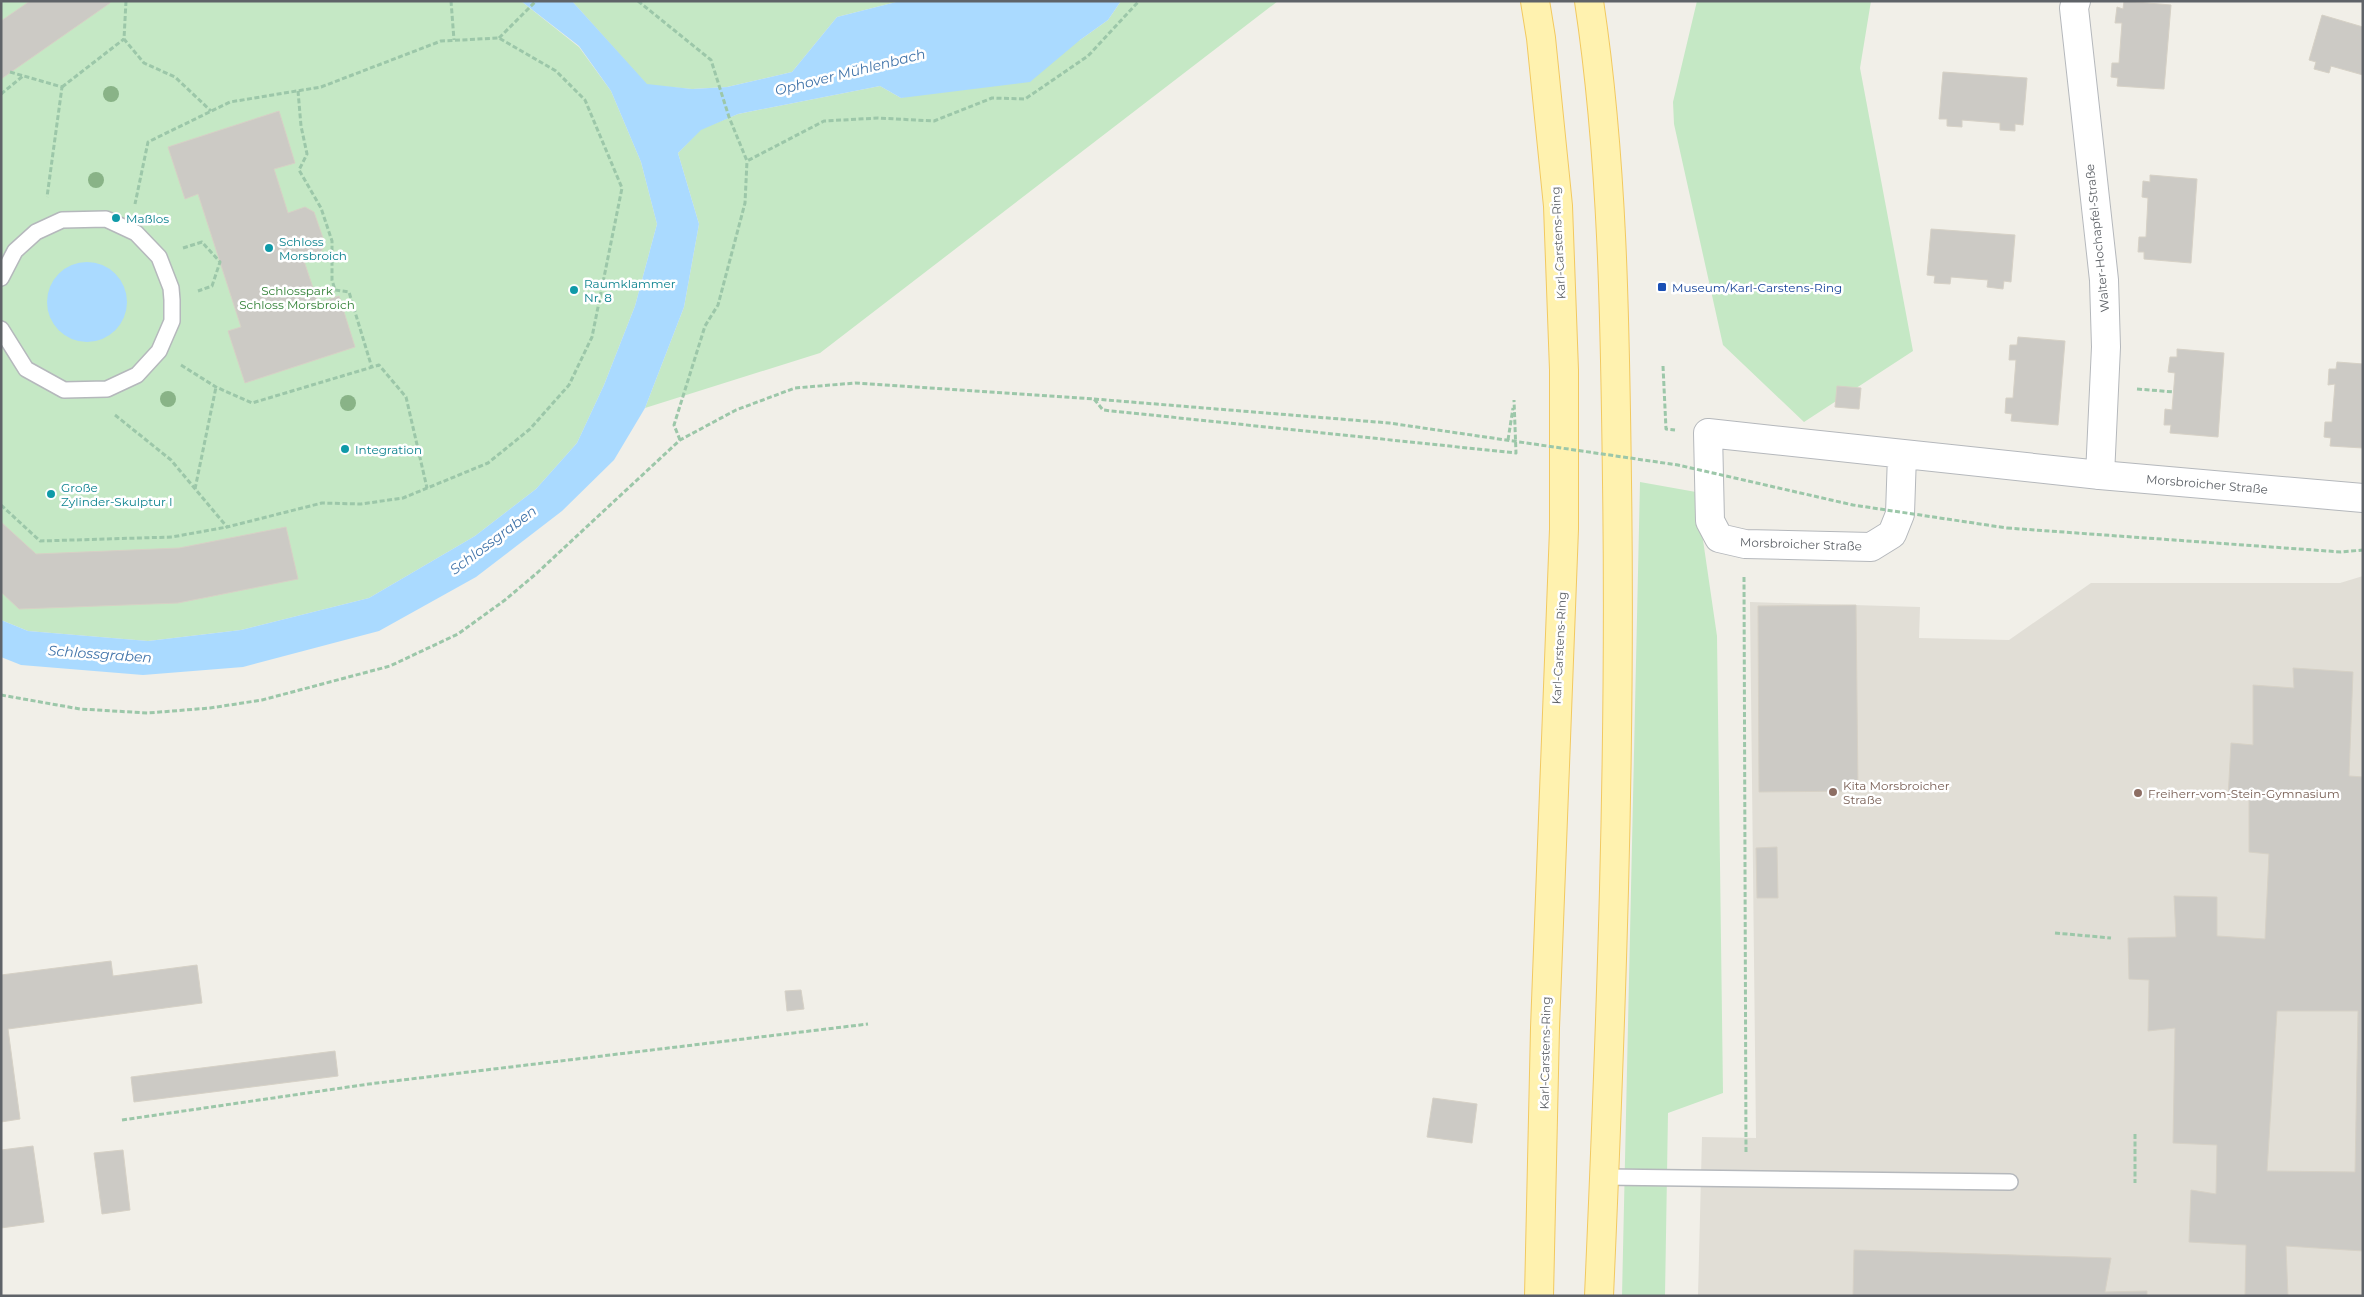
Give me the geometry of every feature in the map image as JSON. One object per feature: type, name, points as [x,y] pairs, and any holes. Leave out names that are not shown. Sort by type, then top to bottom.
[{"type":"main road","name":"Karl-Carstens-Ring","points":[[1535,1],[1541,38],[1558,206],[1564,370],[1564,529],[1545,1028],[1539,1296]]},
{"type":"main road","points":[[1589,1],[1600,75],[1615,295],[1618,752],[1599,1296]]},
{"type":"street","name":"Walter-Hochapfel-Straße","points":[[2076,1],[2074,8],[2104,280],[2106,347],[2100,475]]},
{"type":"street","name":"Morsbroicher Straße","points":[[1902,455],[1900,514],[1892,534],[1871,547],[1745,544],[1719,538],[1710,521],[1708,433],[2100,475],[2363,498]]},
{"type":"lane","points":[[1,278],[15,251],[43,228],[62,220],[106,219],[136,233],[159,256],[171,288],[172,321],[159,351],[137,375],[107,389],[64,390],[26,369],[2,332]]},
{"type":"lane","points":[[1604,1177],[2010,1182]]},
{"type":"path","points":[[126,1],[124,38],[144,63],[175,78],[211,111]]},
{"type":"path","points":[[451,1],[454,40]]},
{"type":"path","points":[[499,38],[536,1]]},
{"type":"path","points":[[638,1],[711,60],[729,117],[747,160],[745,203],[718,305],[705,326],[674,425],[680,440]]},
{"type":"path","points":[[747,160],[824,121],[878,118],[934,121],[992,98],[1025,99],[1088,56],[1139,1]]},
{"type":"path","points":[[43,228],[62,87],[124,38]]},
{"type":"path","points":[[1,505],[40,542],[172,537],[227,527],[322,504],[361,504],[403,498],[488,463],[530,429],[569,385],[592,336],[622,188],[585,100],[556,71],[499,38],[441,41],[321,86],[230,102],[148,142],[129,230]]},
{"type":"path","points":[[10,72],[62,87]]},
{"type":"path","points":[[1,94],[24,76]]},
{"type":"path","points":[[298,91],[301,126],[307,154],[299,170],[321,208],[332,241],[332,280],[335,290],[349,292],[372,368]]},
{"type":"path","points":[[202,242],[220,262],[212,286]]},
{"type":"path","points":[[159,351],[216,387],[252,403],[379,365],[406,397],[427,488]]},
{"type":"path","points":[[1663,366],[1666,429],[1708,433]]},
{"type":"path","points":[[1,695],[80,708],[148,713],[210,708],[262,700],[390,666],[458,634],[505,600],[537,573],[680,440],[736,410],[795,388],[855,383],[1094,399],[1389,423],[1678,465],[1853,505],[2008,528],[2341,552],[2363,550]]},
{"type":"path","points":[[195,488],[216,387]]},
{"type":"path","points":[[107,389],[107,409],[171,460],[227,527]]},
{"type":"path","points":[[1094,399],[1103,410],[1516,453],[1514,400],[1508,440]]},
{"type":"path","points":[[1745,544],[1746,1178]]},
{"type":"path","points":[[2055,933],[2111,938]]},
{"type":"path","points":[[122,1120],[369,1084],[868,1024]]},
{"type":"path","points":[[2135,1134],[2135,1183]]},
{"type":"shaded area","name":"Freiherr-vom-Stein-Gymnasium","points":[[2363,576],[2363,1296],[1698,1296],[1702,1137],[1756,1138],[1750,602],[1920,607],[1919,638],[2009,640],[2091,583],[2340,583]]},
{"type":"green space","name":"Schlosspark Schloss Morsbroich","points":[[1,1],[521,1],[579,47],[611,91],[641,162],[657,224],[635,306],[604,385],[577,443],[536,489],[475,536],[369,598],[241,630],[148,641],[28,631],[1,620]]},
{"type":"green space","points":[[572,1],[900,1],[837,17],[792,72],[727,87],[692,89],[647,85]]},
{"type":"green space","points":[[1121,1],[1278,1],[820,353],[645,408],[684,307],[699,224],[678,153],[701,129],[738,114],[880,86],[901,98],[1080,40],[1108,20]]},
{"type":"green space","points":[[1697,1],[1871,1],[1860,68],[1913,351],[1804,422],[1723,345],[1674,124],[1673,102]]},
{"type":"green space","points":[[1640,482],[1696,492],[1717,636],[1723,1093],[1668,1113],[1665,1296],[1622,1296]]},
{"type":"water","name":"Schlossgraben","points":[[521,1],[572,1],[647,84],[692,89],[727,87],[792,72],[837,17],[900,1],[1121,1],[1108,20],[1080,40],[1030,82],[901,98],[880,86],[738,114],[701,130],[678,153],[699,224],[684,307],[645,408],[614,460],[562,511],[476,577],[379,631],[243,667],[143,675],[21,665],[1,657],[1,620],[28,631],[148,641],[241,630],[369,598],[475,536],[536,489],[577,443],[604,385],[635,306],[657,224],[641,162],[611,91],[579,46]]},
{"type":"water","points":[[87,262],[102,265],[115,274],[124,287],[127,302],[124,317],[115,330],[102,339],[87,342],[72,339],[59,330],[50,317],[47,302],[50,287],[59,274],[72,265]]},
{"type":"building","points":[[30,1],[110,1],[110,3],[1,79],[1,21]]},
{"type":"building","points":[[2124,1],[2171,5],[2164,89],[2117,86],[2118,78],[2111,77],[2112,63],[2119,63],[2122,23],[2115,23],[2117,7],[2123,9]]},
{"type":"building","points":[[2322,15],[2363,27],[2363,75],[2331,66],[2329,73],[2314,69],[2316,62],[2309,60]]},
{"type":"building","points":[[1943,72],[2027,78],[2023,125],[2015,124],[2015,131],[2000,130],[2000,123],[1962,120],[1962,127],[1947,126],[1947,119],[1939,119]]},
{"type":"building","name":"Schloss Morsbroich","points":[[279,111],[295,163],[274,169],[288,213],[305,207],[314,212],[325,244],[321,252],[303,258],[318,303],[339,296],[355,347],[245,383],[228,331],[241,327],[198,194],[185,199],[168,147]]},
{"type":"building","points":[[2150,175],[2197,179],[2191,263],[2144,259],[2144,252],[2138,252],[2139,237],[2146,237],[2148,198],[2142,197],[2143,181],[2150,182]]},
{"type":"building","points":[[1931,229],[2015,235],[2011,282],[2004,281],[2003,289],[1987,287],[1988,280],[1951,277],[1950,284],[1934,283],[1935,276],[1927,275]]},
{"type":"building","points":[[2018,337],[2065,341],[2058,425],[2011,421],[2012,414],[2005,413],[2006,398],[2013,398],[2016,360],[2009,360],[2010,345],[2017,345]]},
{"type":"building","points":[[2177,349],[2224,353],[2218,437],[2170,433],[2171,425],[2164,425],[2165,409],[2172,410],[2175,373],[2168,372],[2170,357],[2177,357]]},
{"type":"building","points":[[2337,362],[2363,364],[2363,448],[2330,446],[2331,438],[2324,437],[2325,422],[2332,422],[2335,384],[2328,385],[2329,369],[2336,369]]},
{"type":"building","points":[[1837,386],[1861,388],[1859,409],[1835,407]]},
{"type":"building","points":[[1,522],[36,554],[179,548],[286,527],[298,579],[178,603],[19,609],[1,592]]},
{"type":"building","points":[[1856,605],[1858,791],[1759,792],[1758,606]]},
{"type":"building","points":[[2293,668],[2353,672],[2349,776],[2363,777],[2363,1251],[2286,1246],[2288,1296],[2245,1296],[2246,1245],[2189,1242],[2191,1190],[2216,1194],[2217,1145],[2173,1143],[2175,1028],[2148,1031],[2149,980],[2129,979],[2128,938],[2176,937],[2174,896],[2217,897],[2217,936],[2265,939],[2269,854],[2249,852],[2249,799],[2228,798],[2231,743],[2253,745],[2253,685],[2294,688]],"holes":[[[2277,1011],[2358,1011],[2355,1172],[2267,1171]]]},
{"type":"building","points":[[1777,847],[1778,898],[1757,898],[1756,848]]},
{"type":"building","points":[[111,961],[113,976],[197,965],[202,1003],[8,1029],[20,1119],[1,1122],[1,975]]},
{"type":"building","points":[[801,990],[804,1009],[787,1011],[785,991]]},
{"type":"building","points":[[335,1051],[338,1076],[134,1102],[131,1077]]},
{"type":"building","points":[[1433,1098],[1477,1104],[1472,1143],[1427,1137]]},
{"type":"building","points":[[33,1146],[44,1222],[1,1228],[1,1150]]},
{"type":"building","points":[[123,1150],[130,1210],[102,1214],[94,1153]]},
{"type":"building","points":[[1854,1250],[2111,1258],[2105,1292],[2147,1291],[2147,1296],[1853,1296]]},
{"type":"place","name":"Maßlos","points":[[116,218]]},
{"type":"place","name":"Schloss Morsbroich","points":[[269,248]]},
{"type":"place","name":"Museum/Karl-Carstens-Ring","points":[[1662,287]]},
{"type":"place","name":"Raumklammer Nr. 8","points":[[574,290]]},
{"type":"place","name":"Integration","points":[[345,449]]},
{"type":"place","name":"Große Zylinder-Skulptur I","points":[[51,494]]},
{"type":"place","name":"Kita Morsbroicher Straße","points":[[1833,792]]},
{"type":"place","name":"Freiherr-vom-Stein-Gymnasium","points":[[2138,793]]},
{"type":"water label","name":"Ophover Mühlenbach","points":[[850,72]]}]
